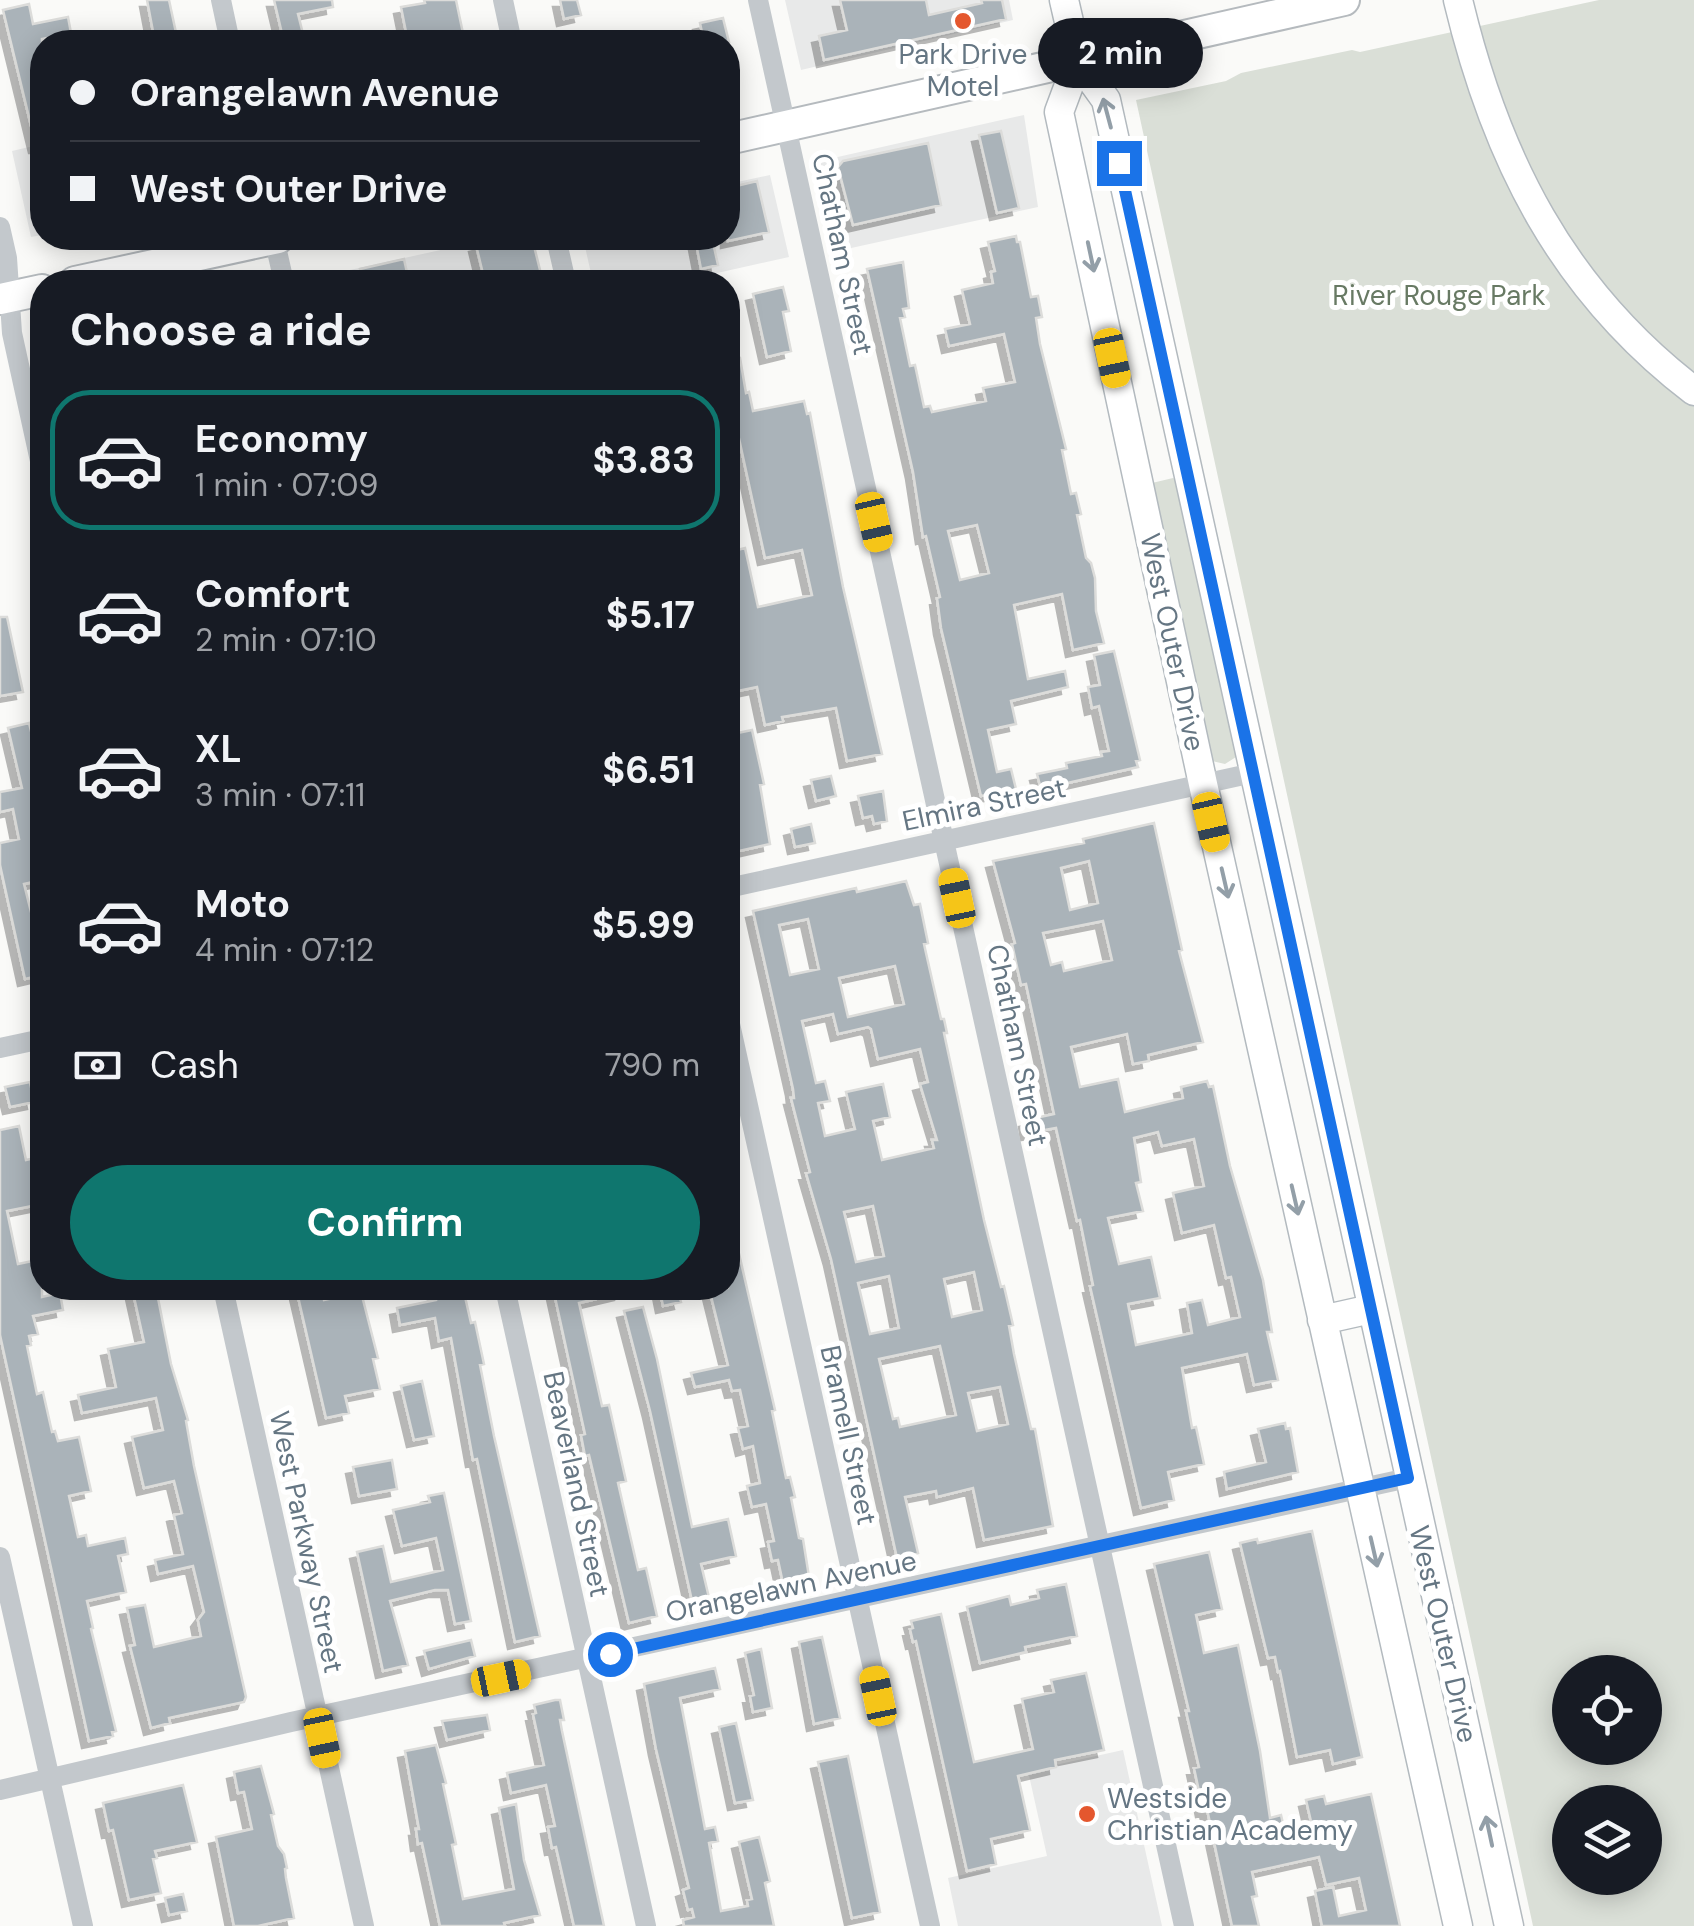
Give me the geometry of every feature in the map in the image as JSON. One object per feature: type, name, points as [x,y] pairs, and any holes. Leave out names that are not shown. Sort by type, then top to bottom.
[{"type":"main road","name":"West Outer Drive","points":[[1064,0],[1078,62],[1106,100],[1509,1926]]},
{"type":"main road","points":[[740,136],[1344,0]]},
{"type":"main road","points":[[1458,0],[1476,72],[1505,151],[1540,219],[1598,301],[1629,335],[1694,391]]},
{"type":"main road","name":"West Outer Drive","points":[[1078,62],[1059,112],[1203,784],[1458,1926]]},
{"type":"main road","points":[[1080,205],[1126,195]]},
{"type":"main road","points":[[130,270],[221,250]]},
{"type":"main road","points":[[5,298],[30,293]]},
{"type":"main road","points":[[1137,473],[1184,462]]},
{"type":"main road","points":[[1322,1320],[1371,1309]]},
{"type":"street","points":[[221,0],[227,30]]},
{"type":"street","points":[[503,0],[509,30]]},
{"type":"street","name":"Chatham Street","points":[[758,0],[1184,1926]]},
{"type":"street","points":[[0,228],[5,298],[30,415]]},
{"type":"street","name":"Elmira Street","points":[[740,885],[1253,773]]},
{"type":"street","points":[[0,1048],[30,1042]]},
{"type":"street","name":"Bramell Street","points":[[740,1069],[930,1926]]},
{"type":"street","name":"West Parkway Street","points":[[225,1300],[364,1926]]},
{"type":"street","name":"Beaverland Street","points":[[509,1300],[646,1926]]},
{"type":"street","name":"Orangelawn Avenue","points":[[0,1790],[1408,1478]]},
{"type":"street","points":[[0,1558],[83,1926]]},
{"type":"shaded area","points":[[785,0],[1009,0],[1013,20],[801,70]]},
{"type":"shaded area","points":[[1024,115],[1038,207],[842,250],[820,161]]},
{"type":"shaded area","points":[[30,147],[30,232],[12,151]]},
{"type":"shaded area","points":[[770,175],[789,257],[731,270],[590,270],[586,250],[740,250],[740,181]]},
{"type":"shaded area","points":[[441,250],[535,250],[539,270],[350,270]]},
{"type":"shaded area","name":"Westside Christian Academy","points":[[1123,1750],[1162,1926],[958,1926],[948,1878],[1047,1856],[1028,1771]]},
{"type":"green space","name":"River Rouge Park","points":[[1599,0],[1694,0],[1694,1926],[1533,1926],[1136,100],[1352,50],[1360,52]]},
{"type":"green space","points":[[1177,480],[1238,750],[1236,757],[1225,764],[1212,761],[1152,483]]},
{"type":"building","points":[[147,0],[169,0],[175,30],[153,30]]},
{"type":"building","points":[[274,0],[332,0],[333,7],[298,14],[302,30],[281,30]]},
{"type":"building","points":[[424,0],[456,0],[462,30],[406,30],[401,7],[425,3]]},
{"type":"building","points":[[560,0],[577,0],[581,15],[564,19]]},
{"type":"building","points":[[840,0],[926,0],[929,15],[982,3],[981,0],[1002,0],[1006,19],[824,60],[819,36],[847,30]]},
{"type":"building","points":[[29,4],[33,24],[68,17],[70,30],[30,30],[30,121],[3,10]]},
{"type":"building","points":[[723,18],[726,30],[701,30],[700,23]]},
{"type":"building","points":[[1001,131],[1019,208],[997,213],[979,135]]},
{"type":"building","points":[[928,143],[941,205],[853,225],[838,167],[843,161]]},
{"type":"building","points":[[757,181],[769,232],[740,238],[740,185]]},
{"type":"building","points":[[1016,236],[1031,297],[1038,296],[1042,317],[1036,318],[1040,344],[1066,449],[1062,450],[1071,494],[1076,493],[1081,514],[1077,515],[1086,558],[1095,578],[1096,611],[1104,643],[1073,650],[1062,594],[1014,605],[1028,679],[1065,671],[1068,687],[1011,701],[1016,724],[988,730],[997,772],[1011,769],[1016,789],[981,796],[941,628],[937,598],[940,597],[926,536],[923,537],[913,472],[867,269],[903,262],[909,308],[903,309],[905,317],[900,318],[924,407],[930,406],[932,412],[986,401],[983,388],[1015,382],[1004,334],[949,346],[945,329],[970,324],[962,290],[993,283],[991,272],[995,271],[988,242]],"holes":[[[977,525],[989,573],[960,580],[948,531]]]},
{"type":"building","points":[[477,250],[535,250],[540,270],[482,270]]},
{"type":"building","points":[[697,250],[715,250],[718,265],[701,269]]},
{"type":"building","points":[[404,259],[406,270],[360,270]]},
{"type":"building","points":[[783,287],[789,311],[783,312],[791,351],[767,357],[753,294]]},
{"type":"building","points":[[740,358],[753,411],[804,401],[807,414],[810,413],[843,587],[882,754],[847,761],[836,708],[782,717],[783,721],[765,725],[757,687],[740,691],[740,549],[745,548],[758,607],[812,595],[802,550],[765,558],[740,443]]},
{"type":"building","points":[[0,617],[7,617],[23,692],[0,696]]},
{"type":"building","points":[[1114,651],[1140,760],[1136,761],[1138,767],[1041,789],[1037,774],[1067,768],[1066,763],[1109,751],[1099,706],[1092,708],[1088,687],[1100,685],[1094,655]]},
{"type":"building","points":[[29,723],[30,727],[30,883],[24,884],[30,908],[30,978],[25,979],[0,865],[0,843],[19,839],[13,809],[0,812],[0,792],[22,788],[8,728]]},
{"type":"building","points":[[752,730],[764,784],[760,785],[770,844],[740,851],[740,732]]},
{"type":"building","points":[[831,776],[836,796],[816,801],[811,780]]},
{"type":"building","points":[[883,791],[887,821],[874,824],[872,816],[863,818],[858,796]]},
{"type":"building","points":[[1154,823],[1182,950],[1179,951],[1203,1042],[1148,1055],[1149,1061],[1133,1064],[1127,1034],[1071,1047],[1080,1087],[1118,1079],[1125,1112],[1183,1098],[1181,1087],[1207,1081],[1209,1087],[1213,1086],[1230,1166],[1263,1280],[1272,1332],[1267,1332],[1278,1380],[1254,1385],[1247,1354],[1182,1368],[1192,1428],[1196,1427],[1204,1464],[1168,1472],[1174,1500],[1141,1508],[1090,1286],[1093,1285],[1080,1220],[1077,1221],[1056,1128],[1028,1133],[1026,1120],[1054,1114],[1026,984],[1021,985],[1012,944],[1015,943],[993,861],[1084,843],[1083,839]],"holes":[[[1089,861],[1098,903],[1070,910],[1061,868]],[[1103,921],[1112,960],[1064,971],[1062,962],[1051,965],[1043,933]],[[1158,1132],[1162,1146],[1194,1139],[1204,1186],[1173,1193],[1182,1233],[1214,1225],[1240,1317],[1208,1325],[1202,1300],[1187,1303],[1192,1333],[1136,1345],[1128,1304],[1160,1298],[1151,1257],[1119,1264],[1108,1218],[1143,1211],[1136,1183],[1141,1182],[1134,1138]]]},
{"type":"building","points":[[811,824],[815,843],[795,847],[791,829]]},
{"type":"building","points":[[906,881],[914,905],[920,904],[928,943],[924,944],[944,1019],[984,1220],[1013,1325],[1009,1326],[1014,1354],[1031,1429],[1035,1429],[1053,1526],[984,1540],[973,1488],[937,1497],[936,1491],[905,1497],[918,1553],[897,1558],[831,1259],[806,1173],[810,1172],[753,911],[856,888],[857,892]],"holes":[[[808,919],[819,969],[790,975],[779,925]],[[895,966],[904,1004],[848,1017],[839,978]],[[833,1014],[838,1034],[868,1027],[878,1059],[920,1049],[928,1082],[920,1084],[937,1140],[932,1140],[934,1148],[882,1160],[873,1121],[890,1117],[883,1084],[846,1092],[855,1129],[825,1136],[818,1103],[830,1101],[825,1081],[816,1083],[802,1021]],[[873,1206],[884,1256],[856,1262],[844,1212]],[[974,1272],[982,1310],[952,1317],[944,1279]],[[889,1276],[899,1328],[870,1334],[858,1283]],[[940,1346],[956,1415],[900,1427],[898,1418],[893,1419],[879,1359]],[[1000,1387],[1008,1424],[977,1431],[968,1393]]]},
{"type":"building","points":[[30,1082],[30,1103],[10,1107],[5,1087]]},
{"type":"building","points":[[19,1126],[26,1160],[30,1159],[30,1206],[7,1211],[18,1264],[30,1262],[30,1300],[61,1300],[63,1310],[33,1316],[38,1334],[29,1336],[31,1345],[27,1346],[37,1394],[43,1392],[52,1432],[55,1431],[58,1441],[79,1437],[91,1491],[69,1496],[78,1537],[86,1535],[88,1546],[125,1538],[128,1554],[118,1556],[126,1592],[87,1601],[116,1731],[113,1736],[89,1741],[0,1335],[0,1130]]},
{"type":"building","points":[[740,1258],[775,1410],[772,1411],[786,1478],[790,1477],[795,1497],[791,1498],[810,1583],[784,1588],[778,1560],[772,1561],[768,1542],[774,1541],[766,1504],[752,1507],[747,1486],[760,1483],[753,1446],[743,1449],[738,1428],[748,1426],[740,1390],[732,1391],[729,1380],[695,1387],[691,1373],[728,1365],[712,1300],[740,1300]]},
{"type":"building","points":[[135,1300],[158,1300],[171,1364],[188,1420],[194,1466],[246,1697],[244,1702],[169,1718],[170,1723],[151,1728],[130,1646],[135,1645],[127,1608],[145,1605],[154,1647],[201,1636],[198,1620],[204,1612],[193,1566],[158,1574],[155,1560],[183,1554],[174,1515],[182,1513],[174,1481],[144,1488],[132,1437],[163,1430],[156,1398],[82,1413],[78,1395],[116,1387],[108,1349],[144,1342]]},
{"type":"building","points":[[299,1300],[363,1300],[378,1358],[373,1359],[380,1389],[345,1396],[349,1413],[326,1418]]},
{"type":"building","points":[[436,1300],[466,1300],[471,1323],[475,1322],[494,1436],[540,1636],[515,1642],[477,1459],[473,1460],[451,1338],[439,1341],[435,1318],[400,1325],[397,1308]]},
{"type":"building","points":[[556,1300],[592,1300],[579,1303],[602,1406],[609,1405],[626,1481],[618,1483],[638,1570],[646,1568],[657,1616],[629,1623],[589,1455],[585,1456],[581,1435],[585,1434]]},
{"type":"building","points":[[662,1300],[681,1302],[663,1306]]},
{"type":"building","points":[[643,1307],[692,1527],[728,1519],[736,1556],[701,1564],[711,1606],[694,1610],[624,1311]]},
{"type":"building","points":[[422,1381],[434,1436],[414,1440],[401,1386]]},
{"type":"building","points":[[1285,1423],[1286,1429],[1290,1428],[1298,1472],[1227,1489],[1224,1472],[1266,1462],[1258,1429]]},
{"type":"building","points":[[392,1460],[397,1489],[359,1496],[353,1467]]},
{"type":"building","points":[[444,1493],[471,1621],[455,1624],[448,1590],[390,1601],[408,1665],[383,1671],[357,1552],[383,1546],[391,1582],[443,1570],[436,1538],[402,1546],[393,1510],[430,1502],[428,1496]]},
{"type":"building","points":[[1312,1531],[1362,1757],[1333,1764],[1330,1750],[1297,1757],[1280,1671],[1275,1657],[1268,1658],[1240,1543]]},
{"type":"building","points":[[1209,1552],[1222,1609],[1196,1615],[1204,1653],[1238,1645],[1270,1818],[1281,1815],[1286,1836],[1313,1830],[1306,1800],[1324,1796],[1326,1804],[1371,1794],[1400,1926],[1322,1926],[1315,1891],[1333,1887],[1339,1916],[1366,1910],[1359,1878],[1326,1885],[1319,1857],[1252,1872],[1257,1896],[1252,1897],[1259,1926],[1232,1926],[1207,1809],[1203,1810],[1194,1768],[1199,1767],[1189,1711],[1154,1564]]},
{"type":"building","points":[[1066,1584],[1077,1636],[1025,1647],[1026,1652],[980,1663],[967,1607],[1009,1596],[1011,1605],[1039,1598],[1037,1590]]},
{"type":"building","points":[[941,1614],[974,1762],[1033,1749],[1022,1699],[1054,1692],[1051,1680],[1086,1673],[1104,1750],[1055,1760],[1056,1767],[1018,1776],[1030,1830],[991,1839],[996,1864],[967,1871],[916,1641],[913,1642],[910,1629],[911,1621]]},
{"type":"building","points":[[822,1637],[840,1718],[814,1724],[799,1642]]},
{"type":"building","points":[[471,1640],[475,1656],[429,1669],[424,1651]]},
{"type":"building","points":[[761,1649],[772,1708],[753,1712],[750,1696],[754,1695],[745,1653]]},
{"type":"building","points":[[715,1668],[720,1689],[680,1698],[705,1829],[715,1827],[718,1841],[709,1843],[721,1911],[748,1906],[747,1900],[752,1899],[739,1842],[759,1837],[770,1881],[765,1883],[774,1926],[684,1926],[683,1920],[694,1917],[683,1890],[689,1888],[644,1684]]},
{"type":"building","points":[[560,1700],[562,1731],[604,1926],[574,1926],[556,1847],[552,1848],[548,1827],[555,1826],[546,1785],[511,1793],[507,1773],[544,1765],[534,1705]]},
{"type":"building","points":[[487,1715],[490,1730],[447,1740],[442,1721]]},
{"type":"building","points":[[736,1723],[753,1800],[735,1803],[719,1727]]},
{"type":"building","points":[[436,1745],[446,1783],[443,1784],[463,1899],[514,1889],[499,1808],[516,1804],[524,1860],[540,1915],[504,1923],[505,1926],[440,1926],[422,1843],[418,1844],[419,1829],[405,1751]]},
{"type":"building","points":[[848,1756],[880,1912],[852,1918],[818,1762]]},
{"type":"building","points":[[261,1766],[278,1846],[284,1854],[294,1918],[258,1926],[234,1926],[216,1837],[252,1829],[244,1792],[238,1793],[234,1772]]},
{"type":"building","points":[[183,1785],[197,1842],[155,1851],[157,1858],[153,1859],[161,1893],[129,1900],[103,1803]]},
{"type":"building","points":[[183,1894],[187,1911],[169,1915],[165,1898]]},
{"type":"place","name":"Park Drive Motel","points":[[963,21]]},
{"type":"place","name":"Westside Christian Academy","points":[[1087,1814]]},
{"type":"route","points":[[610,1654],[1408,1478],[1119,163]]}]
